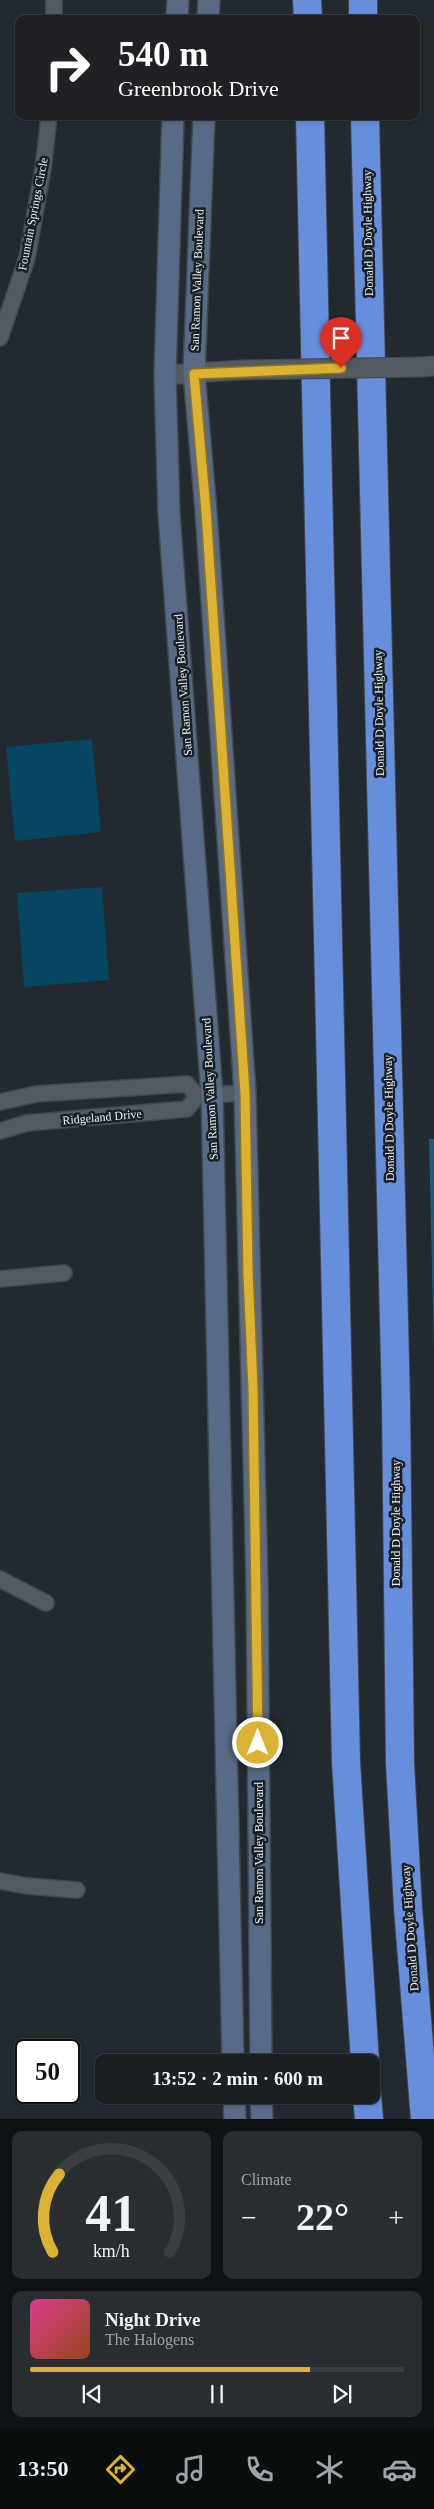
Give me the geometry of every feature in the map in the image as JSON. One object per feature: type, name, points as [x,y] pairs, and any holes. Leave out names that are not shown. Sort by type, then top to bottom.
[{"type":"highway","points":[[307,0],[308,15]]},
{"type":"highway","points":[[363,0],[363,15]]},
{"type":"highway","points":[[310,120],[339,1373],[346,1762],[364,2054]]},
{"type":"highway","name":"Donald D Doyle Highway","points":[[365,120],[396,1404],[400,1763],[408,1908],[425,2119]]},
{"type":"highway","points":[[368,2104],[370,2119]]},
{"type":"main road","points":[[177,15],[178,0]]},
{"type":"main road","points":[[208,15],[209,0]]},
{"type":"main road","name":"San Ramon Valley Boulevard","points":[[173,120],[165,375],[169,514],[204,1095],[233,2054]]},
{"type":"main road","name":"San Ramon Valley Boulevard","points":[[204,120],[194,374],[208,531],[245,1093],[257,1574],[261,2054]]},
{"type":"main road","points":[[234,2104],[235,2119]]},
{"type":"main road","points":[[261,2104],[262,2119]]},
{"type":"street","points":[[54,0],[54,15]]},
{"type":"street","name":"Fountain Springs Circle","points":[[0,338],[27,258],[43,169],[49,120]]},
{"type":"street","points":[[165,375],[241,370],[428,367]]},
{"type":"street","points":[[0,1102],[36,1094],[187,1084],[204,1095],[245,1093]]},
{"type":"street","name":"Ridgeland Drive","points":[[0,1131],[27,1123],[188,1109],[204,1095]]},
{"type":"street","points":[[0,1279],[64,1273]]},
{"type":"street","points":[[0,1579],[46,1603]]},
{"type":"street","points":[[0,1881],[27,1886],[77,1890]]},
{"type":"shaded area","points":[[92,739],[101,832],[15,841],[6,747]]},
{"type":"shaded area","points":[[102,887],[109,980],[24,987],[17,893]]},
{"type":"shaded area","points":[[429,1139],[434,1139],[434,1353]]},
{"type":"route","points":[[258,1743],[257,1583],[245,1093],[206,511],[194,374],[241,370],[341,368]]}]
